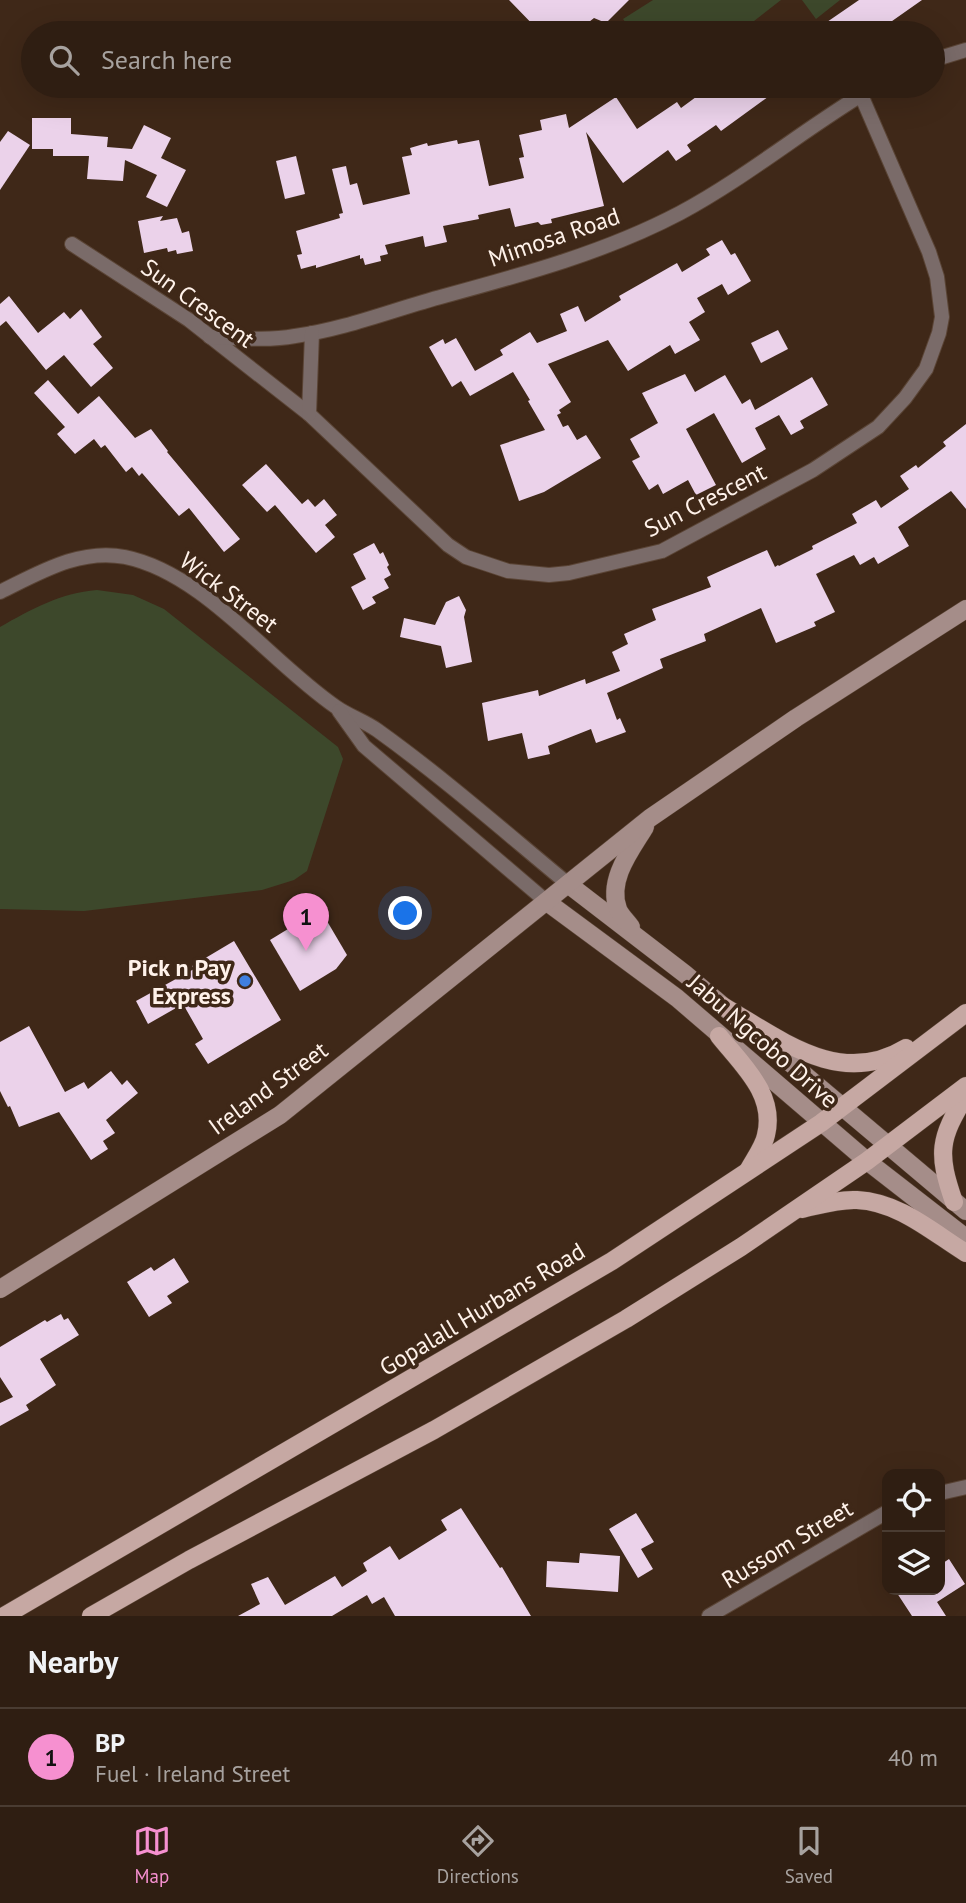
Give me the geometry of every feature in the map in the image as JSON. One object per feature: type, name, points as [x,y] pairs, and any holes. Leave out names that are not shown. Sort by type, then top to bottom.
[{"type":"main road","points":[[547,902],[650,818],[796,718],[966,610]]},
{"type":"main road","points":[[648,947],[618,911],[615,898],[620,869],[650,818]]},
{"type":"main road","name":"Jabu Ngcobo Drive","points":[[568,884],[721,1004],[960,1207]]},
{"type":"main road","name":"Jabu Ngcobo Drive","points":[[547,902],[677,998],[821,1123],[966,1238]]},
{"type":"main road","name":"Ireland Street","points":[[0,1289],[280,1115],[547,902]]},
{"type":"main road","points":[[721,1004],[810,1056],[835,1064],[888,1058],[966,1012]]},
{"type":"main road","name":"Gopalall Hurbans Road","points":[[4,1616],[612,1261],[821,1123],[966,1012]]},
{"type":"main road","points":[[719,1036],[759,1087],[768,1106],[766,1137],[747,1172]]},
{"type":"main road","points":[[91,1616],[189,1560],[434,1430],[626,1319],[741,1248],[867,1161],[966,1086]]},
{"type":"main road","points":[[960,1207],[942,1157],[944,1138],[950,1121],[966,1095]]},
{"type":"main road","points":[[791,1212],[855,1200],[881,1203],[918,1222],[966,1253]]},
{"type":"street","points":[[945,56],[966,50]]},
{"type":"street","name":"Mimosa Road","points":[[210,337],[267,339],[312,333],[532,271],[628,237],[680,212],[724,186],[856,98]]},
{"type":"street","name":"Sun Crescent","points":[[72,244],[210,337],[309,414],[448,545],[466,557],[486,565],[528,574],[569,573],[662,551],[813,470],[878,427],[905,398],[926,369],[942,317],[937,277],[864,98]]},
{"type":"street","points":[[309,414],[312,333]]},
{"type":"street","name":"Wick Street","points":[[0,592],[55,564],[90,556],[122,556],[172,573],[204,596],[336,707],[374,728],[434,772],[568,884]]},
{"type":"street","name":"Wick Street","points":[[336,707],[364,746],[547,902]]},
{"type":"street","points":[[945,1492],[965,1487]]},
{"type":"street","name":"Russom Street","points":[[709,1616],[882,1515]]},
{"type":"green space","points":[[653,0],[781,0],[754,21],[623,19]]},
{"type":"green space","points":[[802,0],[840,0],[816,19]]},
{"type":"green space","points":[[97,590],[133,595],[164,609],[338,747],[343,759],[307,871],[294,880],[262,890],[84,911],[0,909],[0,627],[58,598]]},
{"type":"building","points":[[509,0],[629,0],[608,21],[594,18],[590,21],[529,21]]},
{"type":"building","points":[[859,0],[922,0],[892,21],[828,21]]},
{"type":"building","points":[[617,98],[637,129],[677,102],[681,108],[695,98],[766,98],[721,131],[716,125],[687,145],[691,151],[676,161],[668,150],[623,183],[586,132],[604,206],[551,219],[552,223],[541,225],[538,222],[515,227],[510,208],[478,215],[479,219],[443,226],[447,242],[425,247],[423,236],[385,245],[388,254],[380,256],[381,261],[365,265],[360,255],[316,268],[316,265],[301,269],[297,255],[302,254],[296,231],[340,218],[339,214],[343,213],[332,169],[346,166],[350,185],[357,183],[363,205],[410,194],[402,157],[412,155],[410,148],[427,143],[428,146],[457,140],[458,144],[479,140],[489,186],[524,178],[519,158],[524,157],[519,135],[542,130],[540,120],[566,114],[569,128]]},
{"type":"building","points":[[32,118],[71,118],[71,134],[108,137],[107,147],[132,149],[144,125],[171,138],[161,158],[186,170],[167,207],[146,197],[157,175],[125,160],[123,181],[87,179],[89,156],[53,156],[53,149],[32,149]]},
{"type":"building","points":[[8,131],[30,145],[0,190],[0,142]]},
{"type":"building","points":[[296,156],[305,194],[285,199],[276,161]]},
{"type":"building","points":[[163,216],[160,221],[177,218],[182,233],[189,231],[193,251],[177,254],[176,250],[168,252],[167,248],[144,253],[138,221]]},
{"type":"building","points":[[722,240],[731,255],[735,253],[751,281],[728,295],[722,284],[697,298],[705,312],[689,322],[700,340],[675,354],[670,345],[628,371],[608,340],[548,364],[571,402],[559,410],[561,413],[557,415],[563,427],[568,425],[577,440],[586,435],[601,458],[544,492],[519,501],[500,445],[545,430],[528,401],[530,400],[513,372],[470,396],[461,381],[452,387],[429,347],[443,339],[445,344],[456,338],[475,371],[503,355],[500,350],[530,332],[537,343],[567,331],[560,314],[578,306],[585,322],[621,300],[619,296],[677,263],[682,272],[710,255],[706,249]]},
{"type":"building","points":[[9,296],[38,333],[64,312],[70,319],[81,309],[102,337],[93,344],[113,368],[91,387],[64,355],[46,370],[6,321],[0,326],[0,304]]},
{"type":"building","points":[[778,330],[788,349],[761,363],[751,343]]},
{"type":"building","points":[[685,374],[695,392],[725,375],[742,404],[750,399],[755,410],[812,377],[828,405],[800,421],[804,428],[791,435],[779,415],[755,428],[766,449],[742,463],[714,413],[686,429],[716,485],[696,495],[688,480],[663,494],[658,484],[649,490],[632,461],[640,457],[630,439],[658,423],[642,393]]},
{"type":"building","points":[[48,380],[78,414],[99,396],[135,438],[151,429],[240,539],[224,552],[189,508],[179,516],[142,473],[139,476],[132,467],[126,472],[105,445],[101,448],[94,439],[75,454],[57,434],[65,427],[34,393]]},
{"type":"building","points":[[966,424],[966,509],[951,491],[898,527],[909,546],[878,564],[874,557],[860,565],[854,555],[816,574],[835,612],[814,622],[816,626],[776,643],[761,608],[704,634],[706,641],[660,659],[663,668],[607,693],[617,720],[620,718],[626,732],[596,743],[591,729],[548,746],[550,754],[528,759],[522,733],[488,741],[482,703],[538,690],[539,696],[585,679],[586,684],[620,671],[612,652],[628,644],[624,634],[656,620],[652,609],[711,587],[707,577],[767,550],[775,567],[813,549],[812,546],[857,523],[852,514],[876,500],[881,508],[909,489],[900,476],[916,465],[918,468],[946,446],[943,442]]},
{"type":"building","points":[[266,464],[302,504],[308,499],[315,507],[324,499],[337,515],[325,525],[335,537],[316,553],[275,505],[267,512],[242,485]]},
{"type":"building","points":[[374,543],[380,554],[383,552],[389,565],[387,567],[391,575],[384,579],[389,588],[372,597],[376,603],[363,610],[351,587],[366,579],[353,554]]},
{"type":"building","points":[[459,596],[466,610],[464,617],[472,662],[446,668],[441,646],[400,637],[404,618],[435,625],[446,602]]},
{"type":"building","points":[[324,916],[347,955],[336,969],[300,991],[270,940],[306,918]]},
{"type":"building","points":[[234,941],[281,1020],[208,1064],[195,1044],[203,1039],[183,1004],[148,1024],[136,1001],[194,969],[192,966]]},
{"type":"building","points":[[29,1026],[65,1092],[84,1082],[88,1089],[111,1071],[122,1085],[127,1080],[138,1093],[106,1120],[115,1133],[103,1141],[108,1149],[91,1160],[59,1112],[19,1127],[0,1091],[0,1042]]},
{"type":"building","points":[[174,1258],[189,1282],[167,1296],[172,1303],[149,1317],[127,1282],[151,1267],[154,1271]]},
{"type":"building","points":[[61,1314],[64,1320],[68,1318],[79,1335],[40,1359],[56,1385],[26,1405],[29,1410],[0,1426],[0,1403],[13,1397],[0,1377],[0,1347],[45,1320],[47,1322]]},
{"type":"building","points":[[461,1508],[500,1568],[502,1567],[531,1616],[395,1616],[384,1597],[372,1604],[367,1595],[332,1616],[238,1616],[260,1604],[251,1584],[268,1577],[285,1605],[335,1576],[342,1587],[367,1571],[363,1563],[390,1546],[399,1560],[447,1530],[441,1520]]},
{"type":"building","points":[[636,1513],[654,1542],[641,1549],[653,1569],[638,1578],[609,1529]]},
{"type":"building","points":[[580,1553],[620,1556],[618,1592],[546,1587],[547,1561],[579,1563]]},
{"type":"building","points":[[949,1559],[965,1584],[937,1602],[946,1616],[912,1616],[898,1595],[945,1595],[945,1562]]},
{"type":"place","name":"BP","points":[[306,951]]},
{"type":"place","name":"Pick n Pay Express","points":[[245,981]]}]
